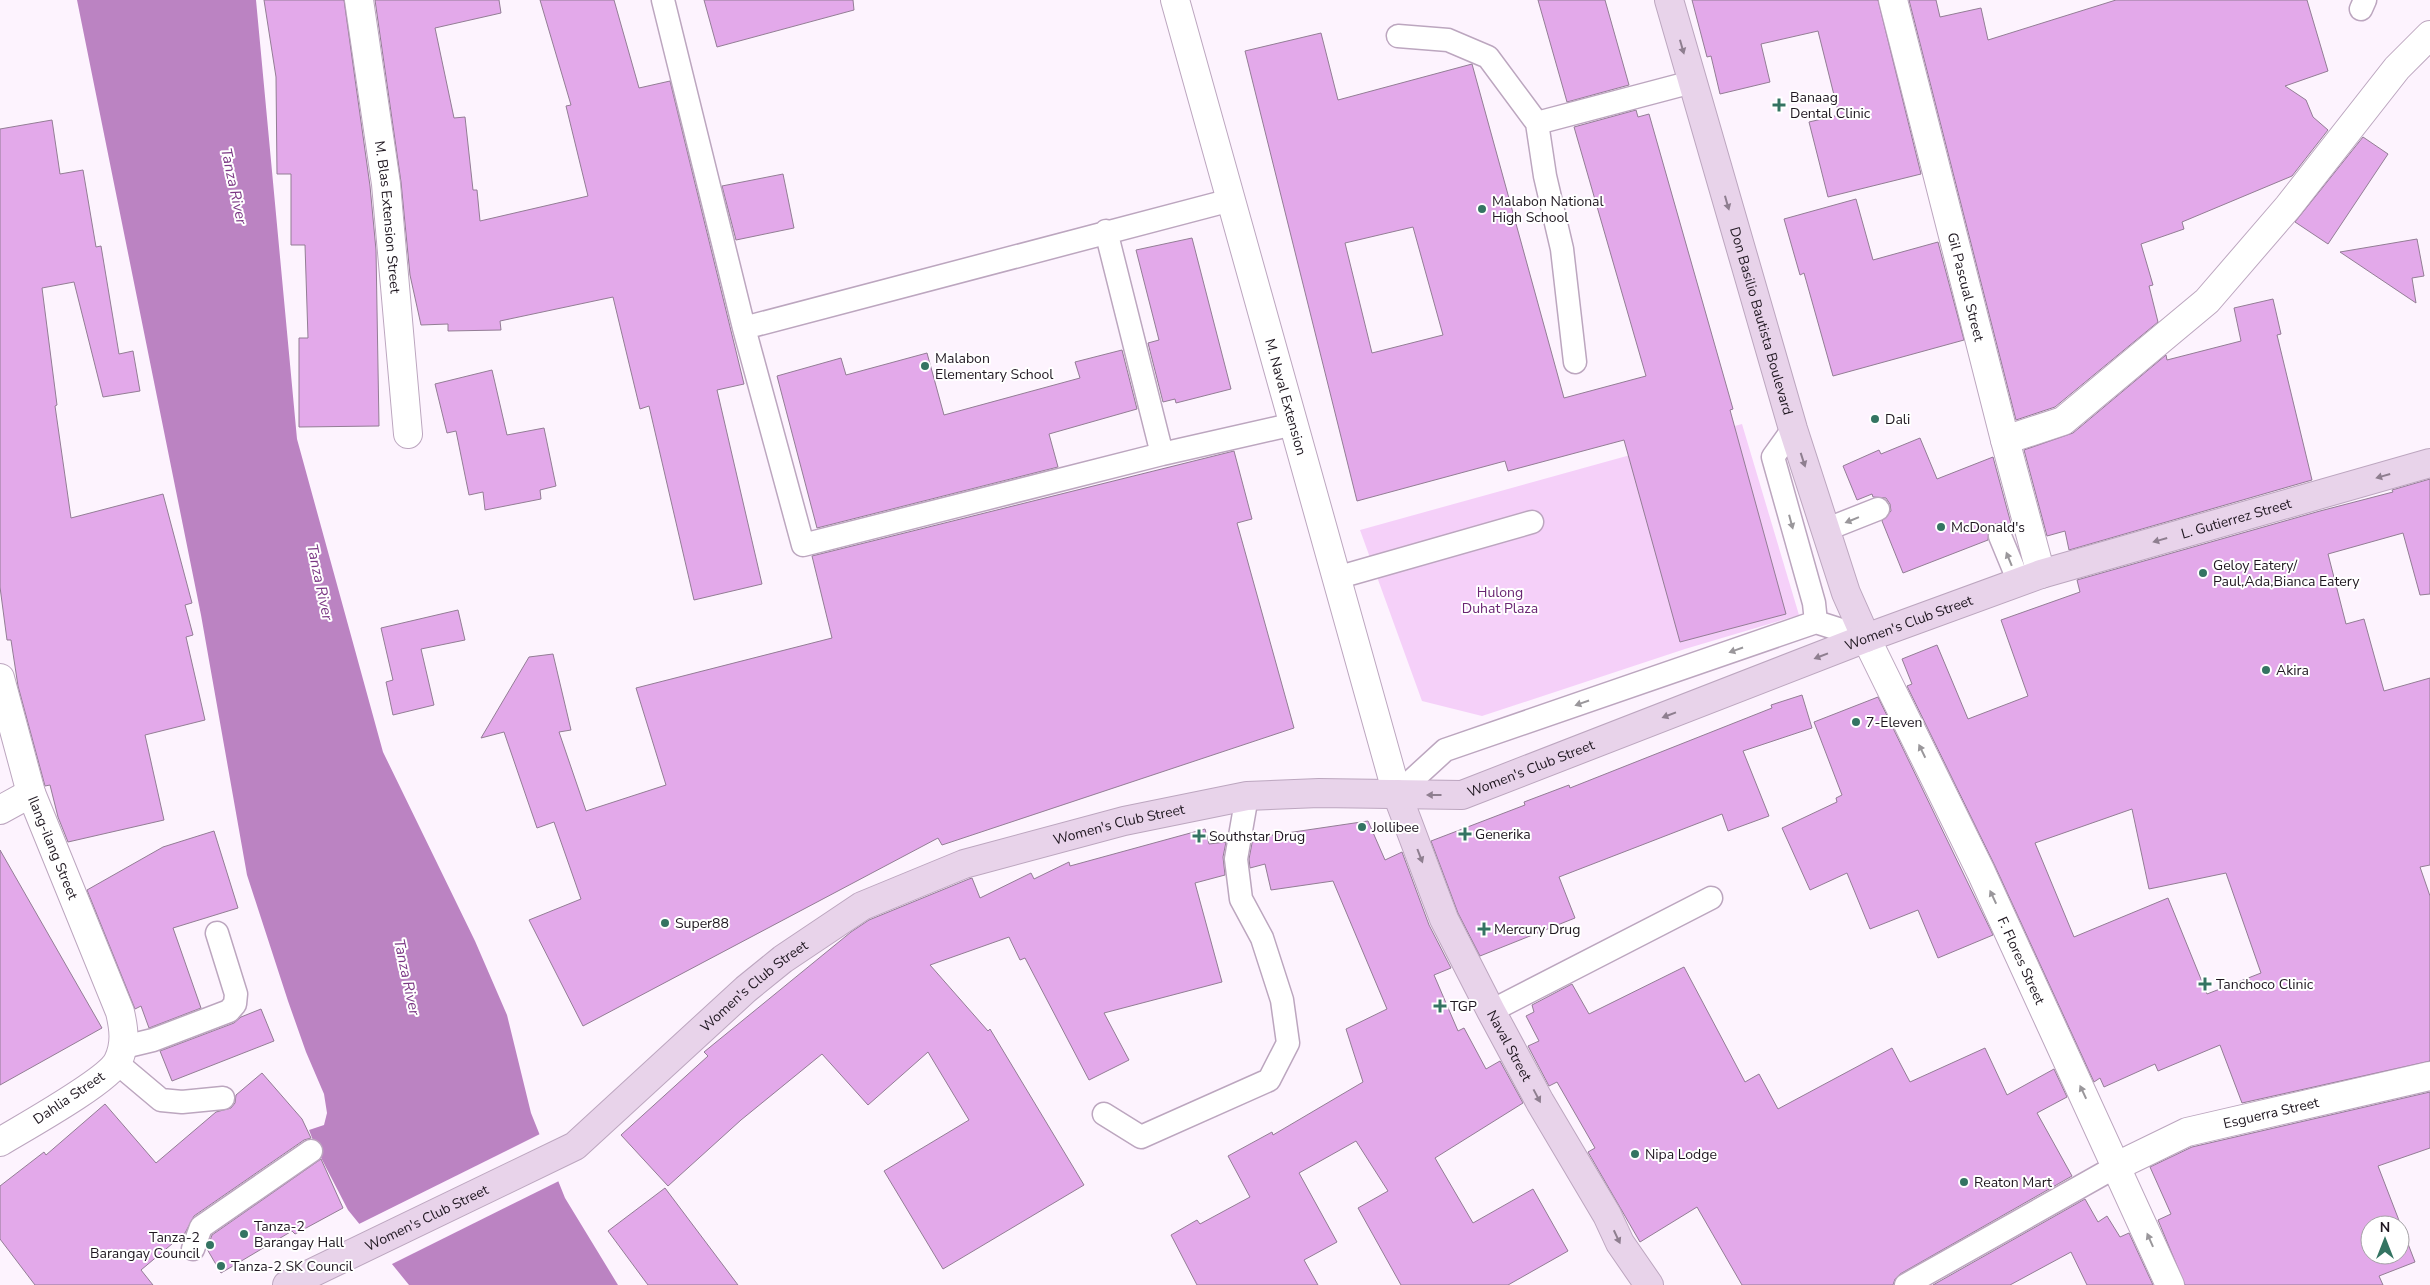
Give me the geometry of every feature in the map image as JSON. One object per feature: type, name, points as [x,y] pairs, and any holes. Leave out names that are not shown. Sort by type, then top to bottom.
[{"type":"street","name":"M. Blas Extension Street","points":[[359,0],[386,184],[408,434]]},
{"type":"street","name":"M. Naval Extension","points":[[1175,0],[1397,794]]},
{"type":"street","name":"Don Basilio Bautista Boulevard","points":[[1669,0],[1793,430],[1846,593],[1866,638]]},
{"type":"street","name":"Gil Pascual Street","points":[[1893,0],[2004,440],[2030,578]]},
{"type":"street","points":[[2004,440],[2063,421],[2207,301],[2288,207],[2397,68],[2430,35]]},
{"type":"street","name":"L. Gutierrez Street","points":[[2030,578],[2430,463]]},
{"type":"street","name":"Women's Club Street","points":[[287,1285],[345,1259],[575,1146],[775,965],[862,906],[964,864],[1124,820],[1248,796],[1319,793],[1462,795],[1866,638],[2030,578]]},
{"type":"street","name":"F. Flores Street","points":[[1866,638],[1981,872],[2170,1285]]},
{"type":"street","name":"Ilang-ilang Street","points":[[0,678],[31,793],[120,1012],[125,1030],[121,1055]]},
{"type":"street","points":[[0,810],[31,793]]},
{"type":"street","name":"Naval Street","points":[[1397,794],[1444,919],[1491,1011],[1540,1102],[1607,1215],[1620,1243],[1649,1285]]},
{"type":"street","name":"Dahlia Street","points":[[0,1142],[96,1081],[121,1055]]},
{"type":"street","name":"Esguerra Street","points":[[2117,1166],[2187,1132],[2430,1076]]},
{"type":"lane","points":[[663,0],[744,328],[802,545],[1162,454],[1294,424]]},
{"type":"lane","points":[[1398,36],[1448,40],[1488,57],[1537,123],[1545,176],[1562,248],[1575,362]]},
{"type":"lane","points":[[1537,123],[1692,82]]},
{"type":"lane","points":[[744,328],[1106,231],[1231,200]]},
{"type":"lane","points":[[1106,231],[1162,454]]},
{"type":"lane","points":[[1793,430],[1773,457],[1814,603],[1816,622]]},
{"type":"lane","points":[[1825,530],[1878,510]]},
{"type":"lane","points":[[1336,578],[1532,522]]},
{"type":"lane","points":[[2000,536],[2030,578]]},
{"type":"lane","points":[[1397,794],[1445,750],[1816,622],[1866,638]]},
{"type":"lane","points":[[1104,1114],[1141,1137],[1269,1080],[1288,1043],[1282,1000],[1262,938],[1241,899],[1236,859],[1248,796]]},
{"type":"lane","points":[[1491,1011],[1711,898]]},
{"type":"lane","points":[[217,933],[236,994],[235,1004],[229,1011],[153,1040],[121,1055],[161,1100],[182,1102],[224,1098]]},
{"type":"lane","points":[[193,1249],[201,1228],[311,1151]]},
{"type":"lane","points":[[1906,1285],[2117,1166]]},
{"type":"green space","name":"Hulong Duhat Plaza","points":[[1742,424],[1799,615],[1685,649],[1482,716],[1422,701],[1360,530]]},
{"type":"water","name":"Tanza River","points":[[77,0],[256,0],[297,439],[383,752],[475,941],[507,1015],[531,1113],[565,1198],[618,1285],[409,1285],[348,1210],[316,1148],[309,1130],[324,1125],[327,1113],[324,1094],[306,1052],[288,1001],[247,875],[201,615]]},
{"type":"pier","points":[[542,1133],[561,1180],[390,1265],[357,1225]]},
{"type":"building","points":[[264,0],[344,0],[370,186],[376,250],[379,426],[299,427],[299,338],[308,338],[305,245],[291,245],[291,174],[277,174],[276,77]]},
{"type":"building","points":[[375,0],[499,0],[501,13],[435,28],[454,118],[465,117],[473,190],[477,190],[480,221],[588,196],[566,106],[571,105],[540,0],[614,0],[639,88],[670,81],[744,384],[717,390],[762,584],[694,600],[649,406],[640,409],[613,297],[500,321],[501,330],[448,331],[448,324],[421,325],[410,275],[401,182]]},
{"type":"building","points":[[704,0],[853,0],[854,10],[717,47]]},
{"type":"building","points":[[1538,0],[1605,0],[1629,85],[1567,102]]},
{"type":"building","points":[[1692,0],[1878,0],[1921,174],[1828,197],[1809,122],[1839,115],[1818,31],[1761,44],[1770,82],[1720,94],[1711,56],[1707,57]]},
{"type":"building","points":[[1909,0],[1936,0],[1940,17],[1981,8],[1988,40],[2116,0],[2307,0],[2328,71],[2285,86],[2306,100],[2313,117],[2328,130],[2292,176],[2182,222],[2184,229],[2141,244],[2153,285],[2149,286],[2158,322],[2055,407],[2016,420]]},
{"type":"building","points":[[1321,33],[1338,100],[1472,64],[1564,398],[1646,376],[1574,127],[1636,110],[1638,117],[1649,114],[1733,409],[1730,410],[1786,614],[1680,642],[1624,440],[1508,471],[1505,461],[1357,501],[1245,51]],"holes":[[[1413,227],[1443,335],[1372,353],[1345,243]]]},
{"type":"building","points":[[52,120],[60,174],[83,170],[96,247],[101,246],[119,354],[133,351],[140,391],[103,397],[74,282],[42,288],[57,405],[55,406],[71,518],[163,494],[192,603],[185,605],[193,635],[186,637],[205,720],[145,735],[164,820],[68,842],[58,817],[50,785],[45,786],[18,686],[11,640],[7,640],[0,587],[0,129]]},
{"type":"building","points":[[2363,137],[2388,154],[2328,244],[2295,222]]},
{"type":"building","points":[[783,174],[794,228],[736,240],[722,186]]},
{"type":"building","points":[[1856,199],[1873,260],[1938,242],[1964,340],[1833,376],[1804,273],[1800,275],[1784,219]]},
{"type":"building","points":[[1192,238],[1231,389],[1176,403],[1175,399],[1163,402],[1148,343],[1159,340],[1136,250]]},
{"type":"building","points":[[2417,239],[2424,276],[2412,278],[2416,303],[2340,252]]},
{"type":"building","points":[[2273,299],[2281,334],[2277,335],[2312,480],[2069,550],[2065,531],[2047,536],[2024,450],[2073,433],[2166,355],[2167,360],[2241,341],[2234,308]]},
{"type":"building","points":[[1122,350],[1137,409],[1049,434],[1058,467],[817,528],[777,376],[841,358],[846,375],[927,353],[944,415],[1080,378],[1075,362]]},
{"type":"building","points":[[492,370],[507,435],[544,428],[556,486],[540,490],[541,499],[485,510],[483,492],[469,495],[456,431],[447,433],[435,384]]},
{"type":"building","points":[[1920,438],[1937,479],[1993,457],[2013,531],[2002,523],[1995,524],[1989,528],[1988,540],[1903,573],[1882,521],[1891,511],[1890,504],[1886,498],[1873,497],[1872,494],[1857,500],[1843,466],[1879,450],[1881,454]]},
{"type":"building","points":[[1234,451],[1252,519],[1237,523],[1294,728],[942,845],[938,838],[583,1026],[529,920],[581,899],[554,822],[537,828],[504,732],[481,738],[529,657],[553,654],[571,730],[559,732],[586,811],[666,785],[636,688],[832,638],[812,556]]},
{"type":"building","points":[[2430,479],[2430,594],[2420,595],[2403,533],[2328,554],[2346,624],[2364,619],[2384,691],[2430,678],[2430,865],[2420,867],[2430,896],[2430,1061],[2242,1103],[2220,1045],[2158,1071],[2155,1064],[2104,1087],[2100,1078],[2094,1082],[1995,866],[1907,686],[1912,684],[1902,659],[1937,645],[1968,719],[2028,696],[2001,620],[2080,592],[2077,580],[2393,492],[2392,490]],"holes":[[[2132,809],[2149,889],[2226,873],[2261,973],[2207,994],[2168,898],[2074,937],[2035,843]]]},
{"type":"building","points":[[458,610],[465,640],[421,649],[434,705],[393,715],[386,682],[393,680],[381,628]]},
{"type":"building","points":[[1802,695],[1812,728],[1743,751],[1769,816],[1728,831],[1722,814],[1559,877],[1575,918],[1480,956],[1458,913],[1431,841],[1525,805],[1524,802],[1569,785],[1570,788],[1772,708],[1771,705]]},
{"type":"building","points":[[1878,697],[1993,935],[1938,958],[1918,910],[1870,929],[1847,873],[1810,890],[1782,828],[1837,802],[1836,798],[1842,795],[1814,722]]},
{"type":"building","points":[[1368,821],[1385,860],[1402,852],[1429,925],[1451,968],[1434,975],[1458,1031],[1464,1028],[1486,1069],[1500,1061],[1523,1103],[1435,1158],[1473,1223],[1533,1189],[1568,1251],[1508,1285],[1401,1285],[1358,1208],[1388,1191],[1356,1141],[1299,1173],[1337,1242],[1304,1260],[1318,1285],[1197,1285],[1171,1235],[1197,1220],[1200,1224],[1250,1197],[1228,1156],[1272,1132],[1273,1135],[1363,1082],[1346,1029],[1387,1009],[1333,881],[1271,890],[1265,864],[1250,868],[1249,859],[1253,838]]},
{"type":"building","points":[[1205,829],[1209,844],[1226,842],[1223,857],[1225,875],[1195,883],[1222,982],[1104,1013],[1129,1060],[1089,1080],[1025,958],[1020,960],[1009,937],[930,965],[988,1031],[990,1029],[1084,1185],[943,1269],[884,1171],[969,1120],[928,1052],[868,1105],[822,1054],[741,1120],[668,1186],[621,1135],[708,1056],[704,1052],[851,932],[869,920],[972,878],[980,898],[1031,873],[1034,879],[1069,862],[1070,866]]},
{"type":"building","points":[[214,831],[238,908],[173,928],[201,1008],[149,1028],[141,1006],[135,1009],[87,890],[163,847]]},
{"type":"building","points":[[0,850],[102,1028],[0,1085]]},
{"type":"building","points":[[1684,967],[1745,1082],[1759,1074],[1778,1109],[1892,1048],[1910,1082],[1985,1048],[2007,1095],[2054,1069],[2067,1097],[2037,1113],[2072,1176],[1900,1274],[1895,1279],[1893,1285],[1742,1285],[1697,1207],[1640,1242],[1588,1152],[1595,1148],[1557,1082],[1549,1086],[1528,1046],[1539,1041],[1526,1016],[1534,1012],[1532,1005],[1572,984],[1589,1014]]},
{"type":"building","points":[[261,1009],[274,1041],[172,1081],[160,1051],[234,1023],[241,1017]]},
{"type":"building","points":[[262,1073],[302,1119],[311,1138],[304,1140],[194,1216],[185,1233],[141,1270],[153,1285],[35,1285],[0,1239],[0,1186],[44,1152],[46,1155],[105,1104],[156,1163],[216,1112],[231,1108],[235,1103],[236,1095]]},
{"type":"building","points":[[2430,1092],[2430,1148],[2378,1166],[2397,1215],[2360,1215],[2360,1265],[2407,1265],[2379,1276],[2383,1285],[2185,1285],[2158,1220],[2171,1214],[2150,1167],[2192,1147]]},
{"type":"building","points":[[321,1159],[343,1208],[295,1234],[292,1231],[221,1273],[207,1249],[212,1235]]},
{"type":"building","points":[[665,1188],[738,1285],[648,1285],[608,1231]]},
{"type":"building","points":[[2085,1199],[2098,1222],[2107,1216],[2120,1237],[2129,1233],[2153,1285],[2087,1285],[2071,1252],[2010,1285],[1933,1285]]},
{"type":"building","points":[[2410,1249],[2415,1262],[2410,1264]]},
{"type":"place","name":"Banaag Dental Clinic","points":[[1779,105]]},
{"type":"place","name":"Malabon National High School","points":[[1482,209]]},
{"type":"place","name":"Malabon Elementary School","points":[[925,366]]},
{"type":"place","name":"Dali","points":[[1875,419]]},
{"type":"place","name":"McDonald's","points":[[1941,527]]},
{"type":"place","name":"Geloy Eatery/ Paul,Ada,Bianca Eatery","points":[[2203,573]]},
{"type":"place","name":"Akira","points":[[2266,670]]},
{"type":"place","name":"7-Eleven","points":[[1856,722]]},
{"type":"place","name":"Jollibee","points":[[1362,827]]},
{"type":"place","name":"Generika","points":[[1465,834]]},
{"type":"place","name":"Southstar Drug","points":[[1199,836]]},
{"type":"place","name":"Super88","points":[[665,923]]},
{"type":"place","name":"Mercury Drug","points":[[1484,929]]},
{"type":"place","name":"Tanchoco Clinic","points":[[2205,984]]},
{"type":"place","name":"TGP","points":[[1440,1006]]},
{"type":"place","name":"Nipa Lodge","points":[[1635,1154]]},
{"type":"place","name":"Reaton Mart","points":[[1964,1182]]},
{"type":"place","name":"Tanza-2 Barangay Hall","points":[[244,1234]]},
{"type":"place","name":"Tanza-2 Barangay Council","points":[[210,1245]]},
{"type":"place","name":"Tanza-2 SK Council","points":[[221,1266]]}]
